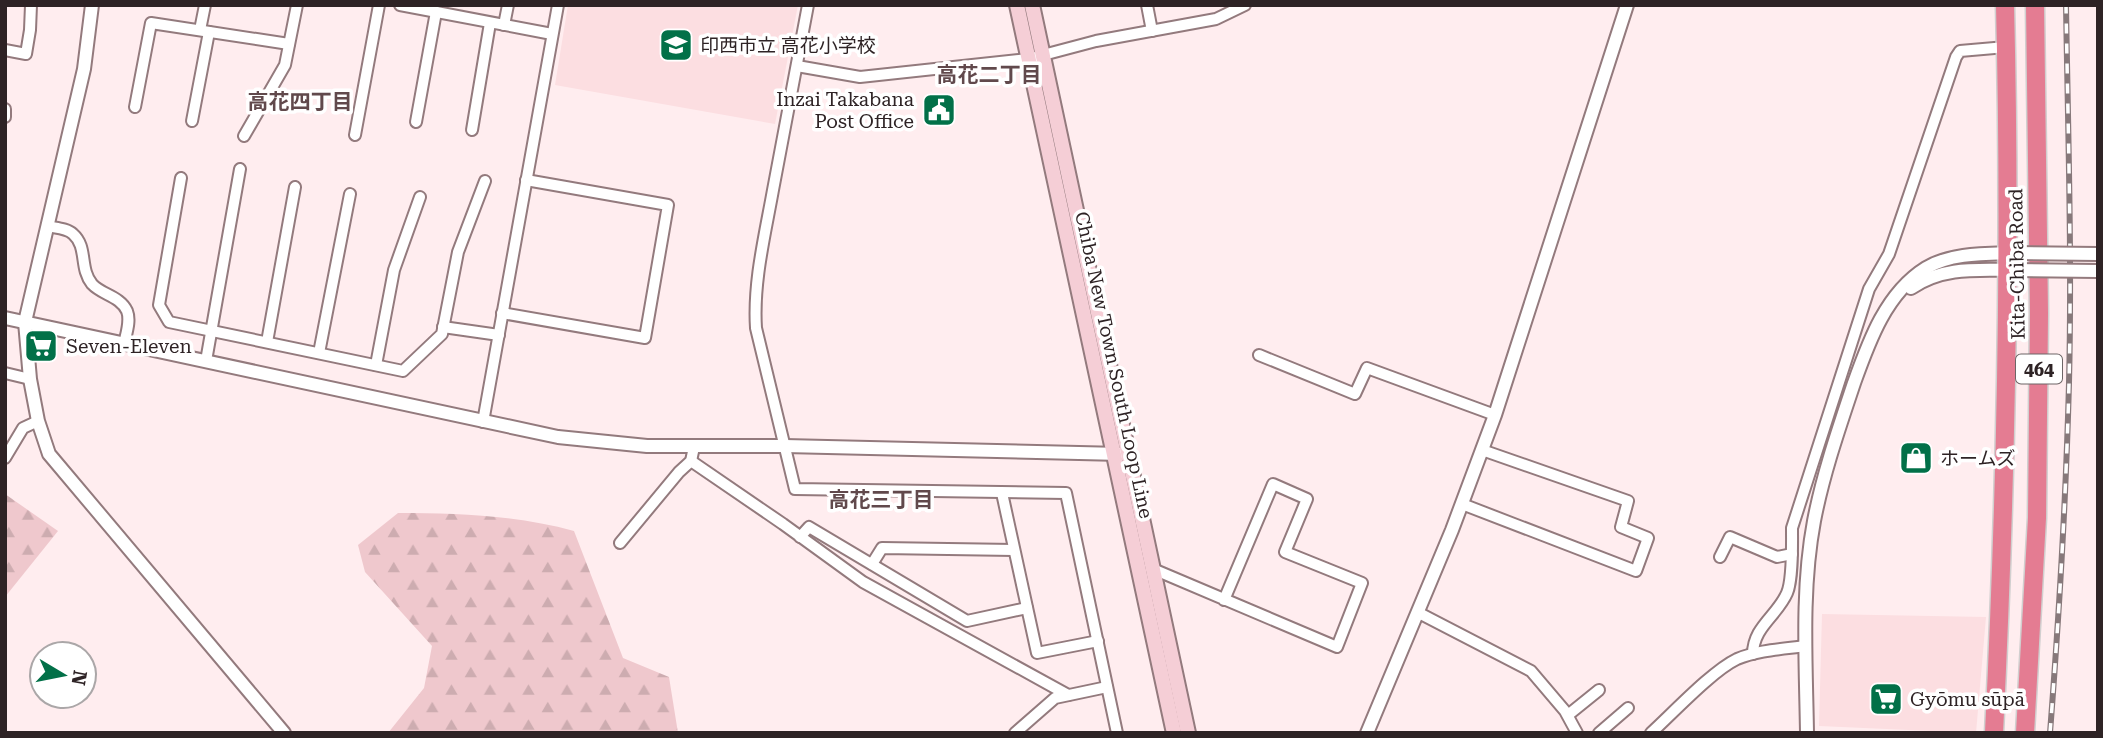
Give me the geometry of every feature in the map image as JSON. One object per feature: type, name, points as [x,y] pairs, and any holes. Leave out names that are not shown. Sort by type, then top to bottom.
[{"type":"highway","name":"Kita-Chiba Road","points":[[1994,733],[2011,262],[2005,5]]},
{"type":"highway","name":"Kita-Chiba Road","points":[[2025,733],[2037,519],[2039,313],[2035,5]]},
{"type":"main road","name":"Chiba New Town South Loop Line","points":[[1017,5],[1035,57],[1121,454],[1174,733]]},
{"type":"main road","name":"Chiba New Town South Loop Line","points":[[1032,5],[1035,57]]},
{"type":"main road","name":"Chiba New Town South Loop Line","points":[[1121,454],[1153,569],[1188,733]]},
{"type":"street","points":[[5,50],[26,54],[31,5]]},
{"type":"street","points":[[92,5],[84,69],[25,322],[30,379],[38,421],[49,454],[284,733]]},
{"type":"street","points":[[192,121],[205,5]]},
{"type":"street","points":[[244,136],[285,65],[296,5]]},
{"type":"street","points":[[355,135],[379,5]]},
{"type":"street","points":[[400,5],[442,10],[491,23],[552,34]]},
{"type":"street","points":[[504,25],[508,5]]},
{"type":"street","points":[[483,422],[558,5]]},
{"type":"street","points":[[807,5],[758,277],[755,310],[756,328],[795,489],[1066,493],[1117,733]]},
{"type":"street","points":[[1147,5],[1152,31]]},
{"type":"street","points":[[1213,5],[1216,19]]},
{"type":"street","points":[[797,66],[860,76],[1035,57],[1096,41],[1216,19],[1245,5]]},
{"type":"street","points":[[1367,733],[1419,613],[1495,415],[1627,5]]},
{"type":"street","points":[[416,122],[442,10]]},
{"type":"street","points":[[135,107],[151,23],[289,44]]},
{"type":"street","points":[[472,130],[491,23]]},
{"type":"street","points":[[1753,654],[1756,636],[1787,593],[1792,528],[1869,289],[1889,254],[1956,57],[1960,51],[2006,47]]},
{"type":"street","points":[[5,109],[5,117]]},
{"type":"street","points":[[206,361],[240,169]]},
{"type":"street","points":[[181,178],[159,305],[169,322],[403,371],[442,334],[458,252],[485,181]]},
{"type":"street","points":[[502,313],[645,338],[668,205],[526,180]]},
{"type":"street","points":[[267,342],[295,187]]},
{"type":"street","points":[[319,353],[350,194]]},
{"type":"street","points":[[376,366],[394,270],[421,197]]},
{"type":"street","points":[[47,226],[71,231],[82,250],[83,269],[93,286],[118,300],[127,311],[124,344]]},
{"type":"street","points":[[1807,733],[1806,646],[1810,556],[1821,491],[1868,343],[1891,303],[1933,275],[2011,262],[2098,254]]},
{"type":"street","points":[[2011,262],[2098,271]]},
{"type":"street","points":[[5,318],[558,437],[646,446],[785,446],[1121,454]]},
{"type":"street","points":[[443,327],[499,335]]},
{"type":"street","points":[[1259,355],[1355,394],[1367,368],[1495,415]]},
{"type":"street","points":[[5,373],[30,379]]},
{"type":"street","points":[[5,458],[23,428],[38,421]]},
{"type":"street","points":[[620,543],[691,461],[695,447]]},
{"type":"street","points":[[1462,504],[1636,571],[1648,538],[1621,527],[1628,501],[1482,450]]},
{"type":"street","points":[[691,461],[863,582],[1068,695]]},
{"type":"street","points":[[1153,569],[1224,600],[1337,647],[1362,583],[1285,552],[1307,499],[1273,484],[1224,600]]},
{"type":"street","points":[[1002,493],[1037,653],[1098,641]]},
{"type":"street","points":[[800,537],[809,527],[967,621],[1027,608]]},
{"type":"street","points":[[1720,557],[1730,537],[1777,557],[1792,554]]},
{"type":"street","points":[[872,564],[882,548],[1014,550]]},
{"type":"street","points":[[1419,613],[1531,671],[1567,715],[1577,733]]},
{"type":"street","points":[[1651,733],[1721,670],[1736,660],[1753,654],[1806,646]]},
{"type":"street","points":[[1022,731],[1055,698],[1107,687]]},
{"type":"street","points":[[1567,715],[1600,690]]},
{"type":"street","points":[[1599,733],[1628,708]]},
{"type":"shaded area","name":"印西市立 高花小学校","points":[[568,5],[798,5],[775,124],[555,85]]},
{"type":"shaded area","points":[[1822,614],[1986,617],[1976,733],[1819,726]]},
{"type":"green space","points":[[5,494],[58,531],[5,597]]},
{"type":"green space","points":[[398,513],[486,516],[531,521],[574,531],[623,658],[669,677],[678,733],[388,733],[424,688],[432,646],[365,572],[358,545]]},
{"type":"railway","points":[[2050,733],[2062,558],[2069,383],[2070,241],[2066,5]]},
{"type":"place","name":"印西市立 高花小学校","points":[[676,45]]},
{"type":"place","name":"Inzai Takabana Post Office","points":[[939,110]]},
{"type":"place","name":"Seven-Eleven","points":[[41,346]]},
{"type":"place","name":"ホームズ","points":[[1916,458]]},
{"type":"place","name":"Gyōmu sūpā","points":[[1886,699]]},
{"type":"district","name":"高花二丁目","points":[[989,75]]},
{"type":"district","name":"高花四丁目","points":[[300,102]]},
{"type":"district","name":"高花三丁目","points":[[881,500]]}]
